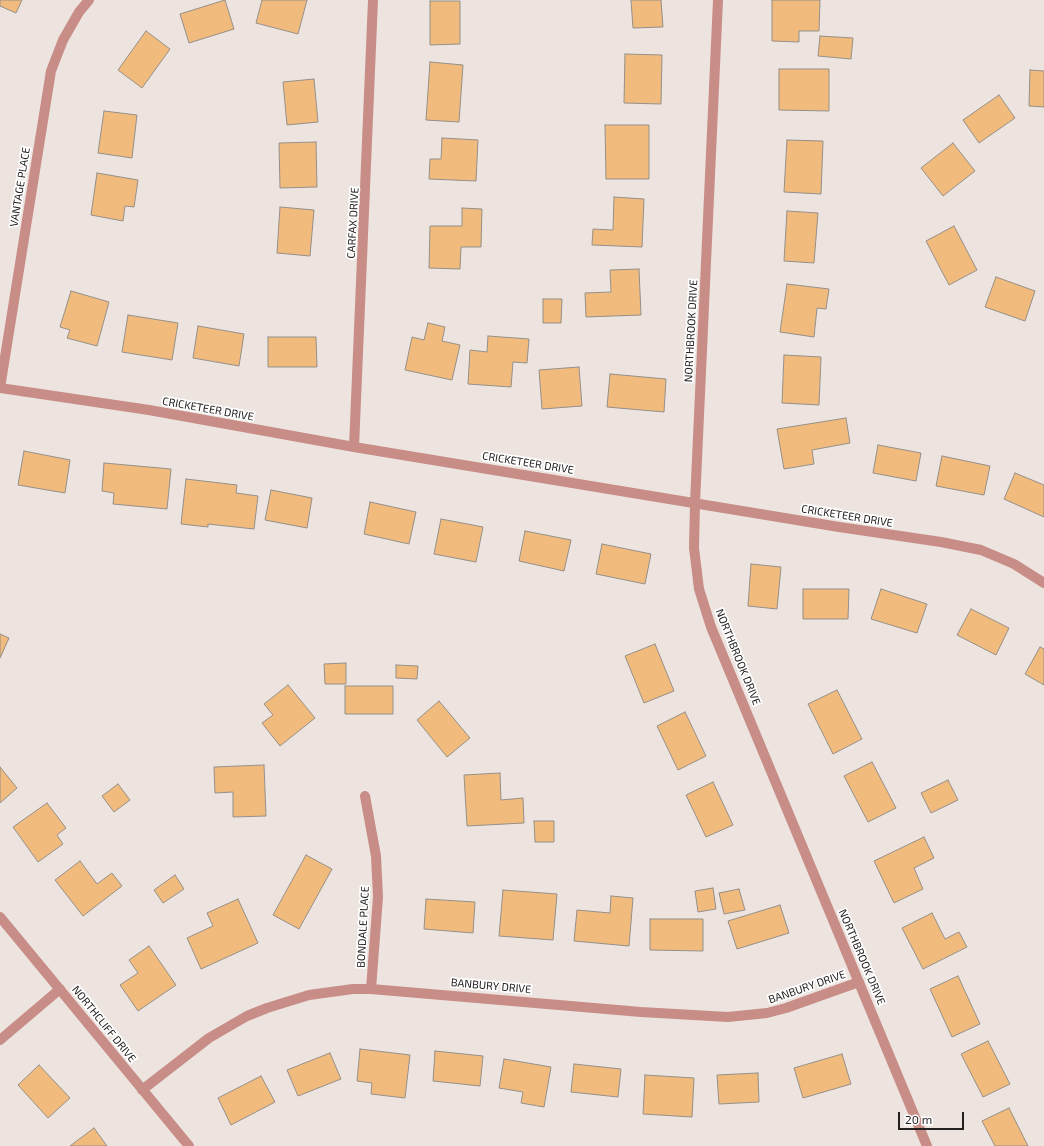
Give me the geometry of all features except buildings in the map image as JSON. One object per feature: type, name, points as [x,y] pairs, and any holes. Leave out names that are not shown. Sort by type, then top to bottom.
[{"type":"street","name":"VANTAGE PLACE","points":[[0,388],[51,71],[63,40],[79,12],[89,0]]},
{"type":"street","name":"CARFAX DRIVE","points":[[354,446],[373,0]]},
{"type":"street","name":"NORTHBROOK DRIVE","points":[[718,0],[695,503],[694,548],[700,589],[711,627],[927,1146]]},
{"type":"street","name":"CRICKETEER DRIVE","points":[[0,388],[149,410],[354,446],[981,550],[1014,564],[1044,583]]},
{"type":"street","name":"BONDALE PLACE","points":[[365,796],[376,856],[378,897],[372,989]]},
{"type":"street","name":"NORTHCLIFF DRIVE","points":[[0,917],[189,1146]]},
{"type":"street","name":"BANBURY DRIVE","points":[[142,1090],[210,1038],[247,1016],[267,1008],[309,996],[353,989],[372,989],[640,1012],[728,1017],[767,1013],[786,1008],[859,982]]},
{"type":"street","points":[[0,1040],[60,989]]}]
